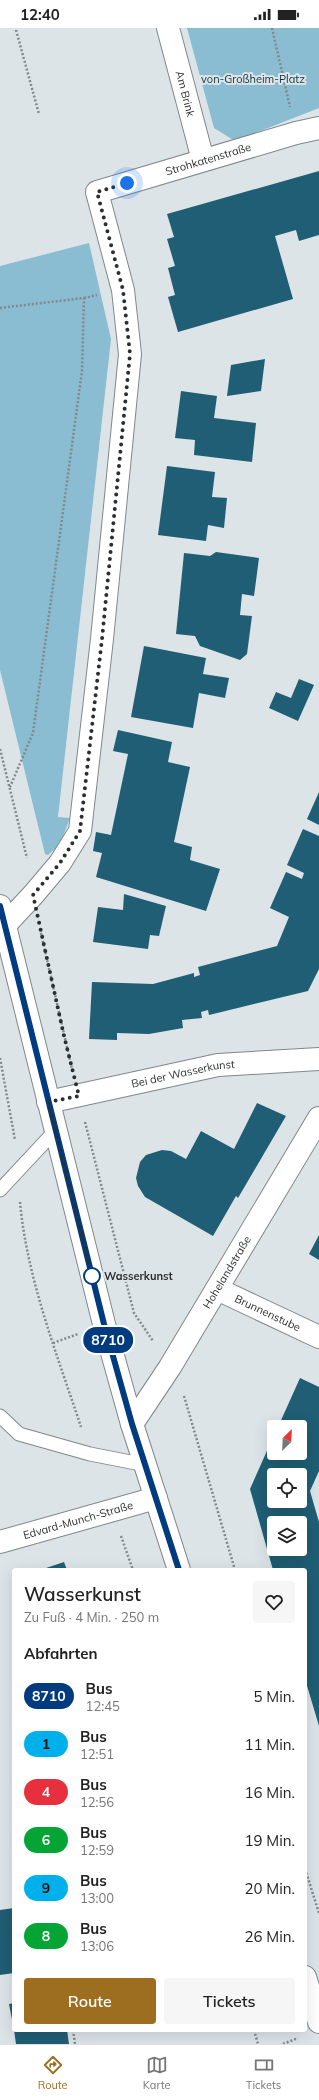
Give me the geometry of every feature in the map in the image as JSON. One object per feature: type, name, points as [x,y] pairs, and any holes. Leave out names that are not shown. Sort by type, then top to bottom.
[{"type":"street","name":"Am Brink","points":[[168,28],[203,160]]},
{"type":"street","name":"Strohkatenstraße","points":[[33,895],[60,863],[80,831],[102,639],[130,354],[123,290],[97,192],[296,132],[319,128]]},
{"type":"street","points":[[33,895],[2,916],[104,1324],[132,1424],[178,1568]]},
{"type":"street","name":"Bei der Wasserkunst","points":[[48,1102],[218,1065],[319,1059]]},
{"type":"street","name":"Hohelandstraße","points":[[132,1424],[170,1367],[319,1118]]},
{"type":"street","name":"Brunnenstube","points":[[217,1289],[319,1337]]},
{"type":"street","name":"Edvard-Munch-Straße","points":[[0,1542],[156,1498]]},
{"type":"street","points":[[307,1983],[319,2022]]},
{"type":"lane","points":[[0,1190],[55,1131]]},
{"type":"lane","points":[[0,1416],[20,1434],[90,1454],[146,1466]]},
{"type":"path","points":[[272,28],[296,132]]},
{"type":"path","points":[[16,30],[39,114]]},
{"type":"path","points":[[0,308],[84,298],[82,371],[33,733],[10,787]]},
{"type":"path","points":[[0,748],[28,860],[33,895],[64,1036],[134,1313],[170,1367],[182,1388],[235,1568]]},
{"type":"path","points":[[0,1058],[14,1134],[22,1229],[34,1278],[53,1343],[90,1454]]},
{"type":"path","points":[[112,1510],[132,1568]]},
{"type":"path","points":[[307,1875],[319,1913]]},
{"type":"path","points":[[73,2032],[75,2044]]},
{"type":"path","points":[[255,2032],[258,2044]]},
{"type":"green space","name":"von-Großheim-Platz","points":[[187,28],[319,28],[319,108],[235,141],[214,128]]},
{"type":"green space","points":[[89,243],[111,339],[58,817],[70,818],[60,844],[48,855],[45,854],[0,670],[0,266]]},
{"type":"building","points":[[319,171],[319,235],[299,241],[296,230],[275,236],[293,299],[178,332],[168,297],[175,295],[168,268],[175,266],[167,239],[174,237],[167,214]]},
{"type":"building","points":[[265,359],[261,391],[227,396],[231,365]]},
{"type":"building","points":[[181,391],[217,396],[214,418],[256,423],[252,462],[194,455],[195,440],[175,438]]},
{"type":"building","points":[[167,466],[215,472],[212,497],[227,498],[224,528],[208,525],[206,541],[158,535]]},
{"type":"building","points":[[216,552],[259,558],[254,596],[242,594],[240,615],[252,616],[247,654],[240,660],[200,646],[195,636],[176,634],[184,553],[210,556]]},
{"type":"building","points":[[144,646],[206,658],[203,674],[229,678],[225,698],[199,693],[193,728],[131,717]]},
{"type":"building","points":[[299,679],[314,685],[298,721],[269,708],[276,692],[291,698]]},
{"type":"building","points":[[118,730],[172,742],[168,762],[190,767],[174,842],[192,847],[190,860],[220,869],[206,911],[96,877],[102,853],[93,851],[96,832],[111,835],[128,754],[113,751]]},
{"type":"building","points":[[319,792],[319,825],[307,819]]},
{"type":"building","points":[[303,829],[319,836],[319,969],[308,991],[209,1015],[208,1010],[201,1012],[202,1018],[182,1020],[183,1028],[149,1034],[117,1033],[117,1040],[89,1039],[92,982],[153,984],[194,973],[194,977],[200,975],[198,967],[277,946],[289,917],[270,908],[286,872],[302,879],[304,873],[287,865]]},
{"type":"building","points":[[124,894],[166,906],[159,936],[150,935],[148,949],[93,942],[98,907],[123,910]]},
{"type":"building","points":[[257,1103],[286,1116],[238,1198],[236,1196],[213,1236],[145,1197],[138,1186],[136,1178],[140,1162],[146,1155],[162,1150],[171,1151],[186,1159],[201,1131],[234,1149]]},
{"type":"building","points":[[319,1235],[319,1260],[309,1254]]},
{"type":"building","points":[[300,1378],[319,1387],[319,1471],[310,1491],[319,1522],[319,1726],[307,1686],[307,1568],[272,1568],[269,1556],[307,1556],[307,1516],[267,1516],[267,1549],[250,1489],[267,1451],[267,1460],[307,1460],[307,1420],[281,1420]]},
{"type":"building","points":[[64,1562],[66,1568],[46,1568]]},
{"type":"building","points":[[12,1908],[12,1973],[0,1975],[0,1910]]},
{"type":"building","points":[[12,2003],[12,2020],[9,2004]]},
{"type":"building","points":[[14,2032],[67,2032],[69,2044],[16,2044]]},
{"type":"bus line","name":"8710","points":[[0,906],[104,1324],[132,1424],[178,1568]]},
{"type":"place","name":"Wasserkunst","points":[[92,1276]]},
{"type":"route","points":[[92,1276],[48,1102],[79,1096],[64,1036],[33,895],[60,863],[80,831],[102,639],[130,354],[123,290],[97,192],[127,183]]}]
